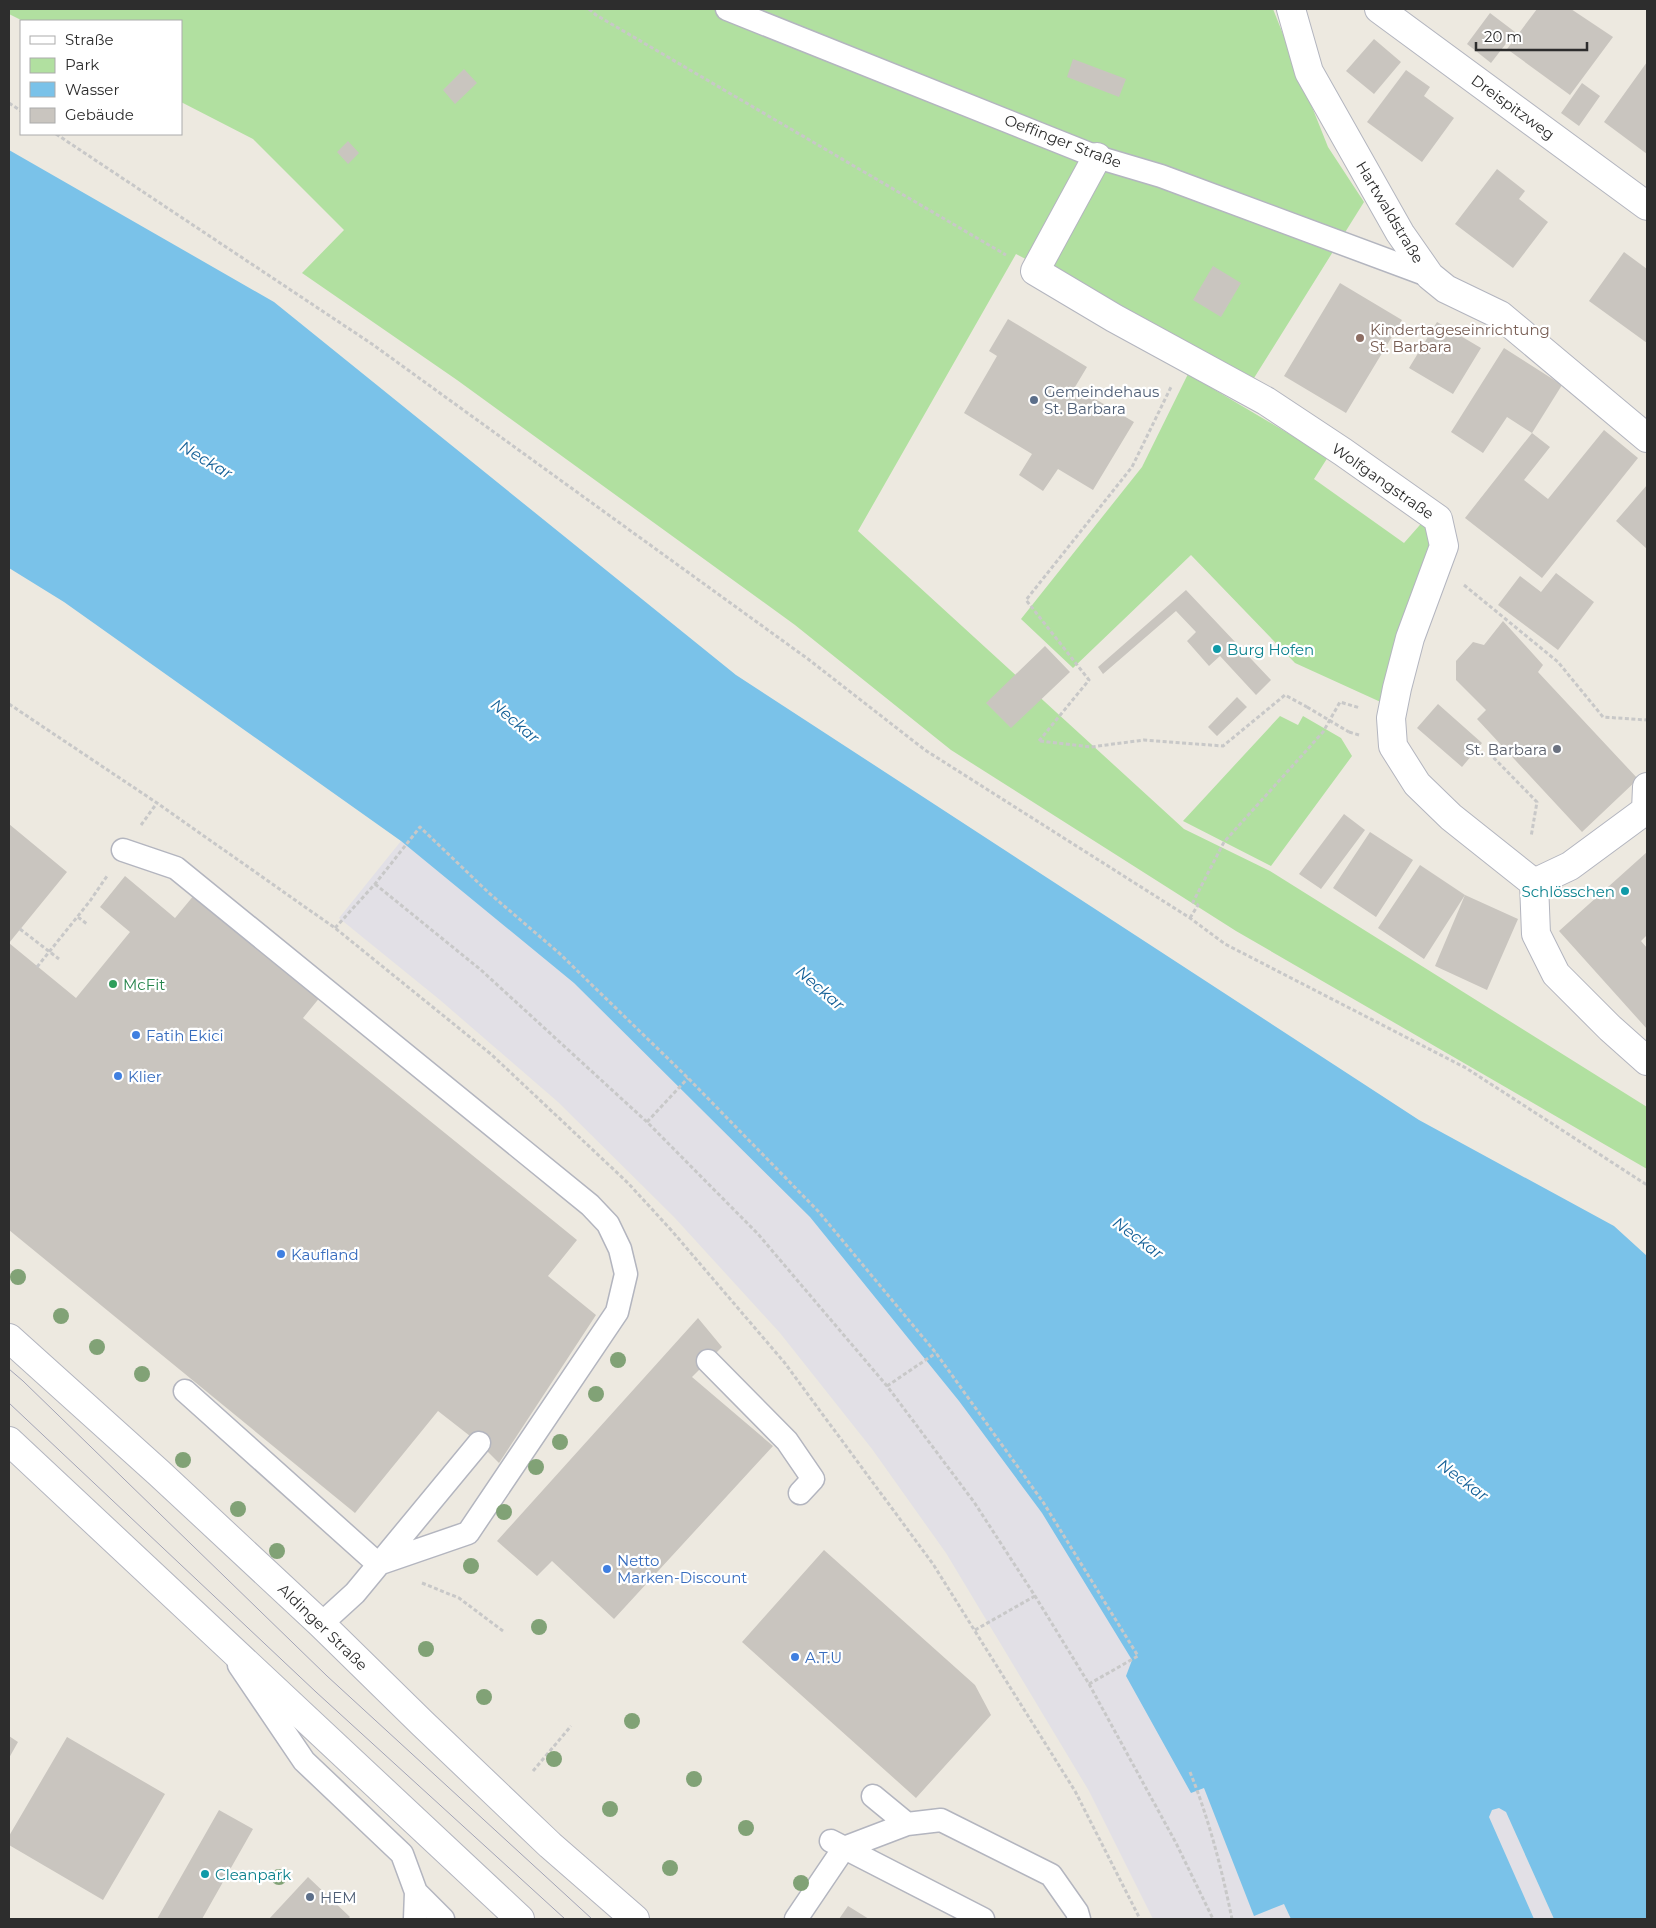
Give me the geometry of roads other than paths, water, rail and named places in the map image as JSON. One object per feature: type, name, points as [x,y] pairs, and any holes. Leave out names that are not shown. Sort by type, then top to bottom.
[{"type":"street","name":"Hartwaldstraße","points":[[1291,9],[1308,72],[1400,233],[1430,276],[1446,289],[1500,315],[1647,438]]},
{"type":"street","name":"Dreispitzweg","points":[[1379,9],[1647,206]]},
{"type":"street","name":"Wolfgangstraße","points":[[1097,157],[1035,271],[1185,358],[1266,401],[1348,455],[1438,519],[1444,546],[1410,638],[1391,718],[1394,746],[1416,784],[1451,817],[1527,877]]},
{"type":"street","points":[[1647,787],[1646,810],[1570,866],[1527,877],[1536,934],[1556,974],[1647,1062]]},
{"type":"street","name":"Aldinger Straße","points":[[9,1338],[159,1473],[321,1624],[550,1845],[635,1919]]},
{"type":"street","points":[[9,1441],[227,1647],[520,1919]]},
{"type":"lane","name":"Oeffinger Straße","points":[[727,9],[1097,157],[1161,176],[1430,276]]},
{"type":"lane","points":[[123,850],[176,868],[590,1205],[608,1224],[620,1249],[626,1274],[617,1312],[468,1533],[378,1564]]},
{"type":"lane","points":[[708,1361],[787,1441],[813,1479],[800,1493]]},
{"type":"lane","points":[[185,1391],[378,1564]]},
{"type":"lane","points":[[321,1624],[355,1593],[479,1443]]},
{"type":"lane","points":[[227,1647],[304,1761],[402,1854],[416,1892],[414,1919]]},
{"type":"lane","points":[[873,1796],[907,1824]]},
{"type":"lane","points":[[796,1919],[837,1844],[907,1824],[941,1820],[1051,1874],[1077,1912],[1079,1919]]},
{"type":"lane","points":[[837,1844],[983,1919]]},
{"type":"lane","points":[[416,1892],[443,1919]]},
{"type":"water","name":"Neckar","points":[[9,150],[274,302],[736,675],[1419,1120],[1614,1226],[1647,1256],[1647,1919],[1554,1919],[1506,1812],[1499,1808],[1492,1810],[1489,1817],[1534,1919],[1291,1919],[1284,1904],[1254,1916],[1204,1788],[1191,1793],[1126,1676],[1132,1660],[1042,1513],[959,1401],[810,1217],[574,983],[401,841],[64,602],[9,568]]},
{"type":"tram line","points":[[9,1369],[327,1676],[592,1919]]},
{"type":"tram line","points":[[9,1403],[316,1692],[565,1919]]},
{"type":"place","name":"Kindertageseinrichtung St. Barbara","points":[[1360,338]]},
{"type":"place","name":"Gemeindehaus St. Barbara","points":[[1034,400]]},
{"type":"place","name":"Burg Hofen","points":[[1217,649]]},
{"type":"place","name":"St. Barbara","points":[[1557,749]]},
{"type":"place","name":"Schlösschen","points":[[1625,891]]},
{"type":"place","name":"McFit","points":[[113,984]]},
{"type":"place","name":"Fatih Ekici","points":[[136,1035]]},
{"type":"place","name":"Klier","points":[[118,1076]]},
{"type":"place","name":"Kaufland","points":[[281,1254]]},
{"type":"place","name":"Netto Marken-Discount","points":[[607,1569]]},
{"type":"place","name":"A.T.U","points":[[795,1657]]},
{"type":"place","name":"Cleanpark","points":[[205,1874]]},
{"type":"place","name":"HEM","points":[[310,1897]]}]
